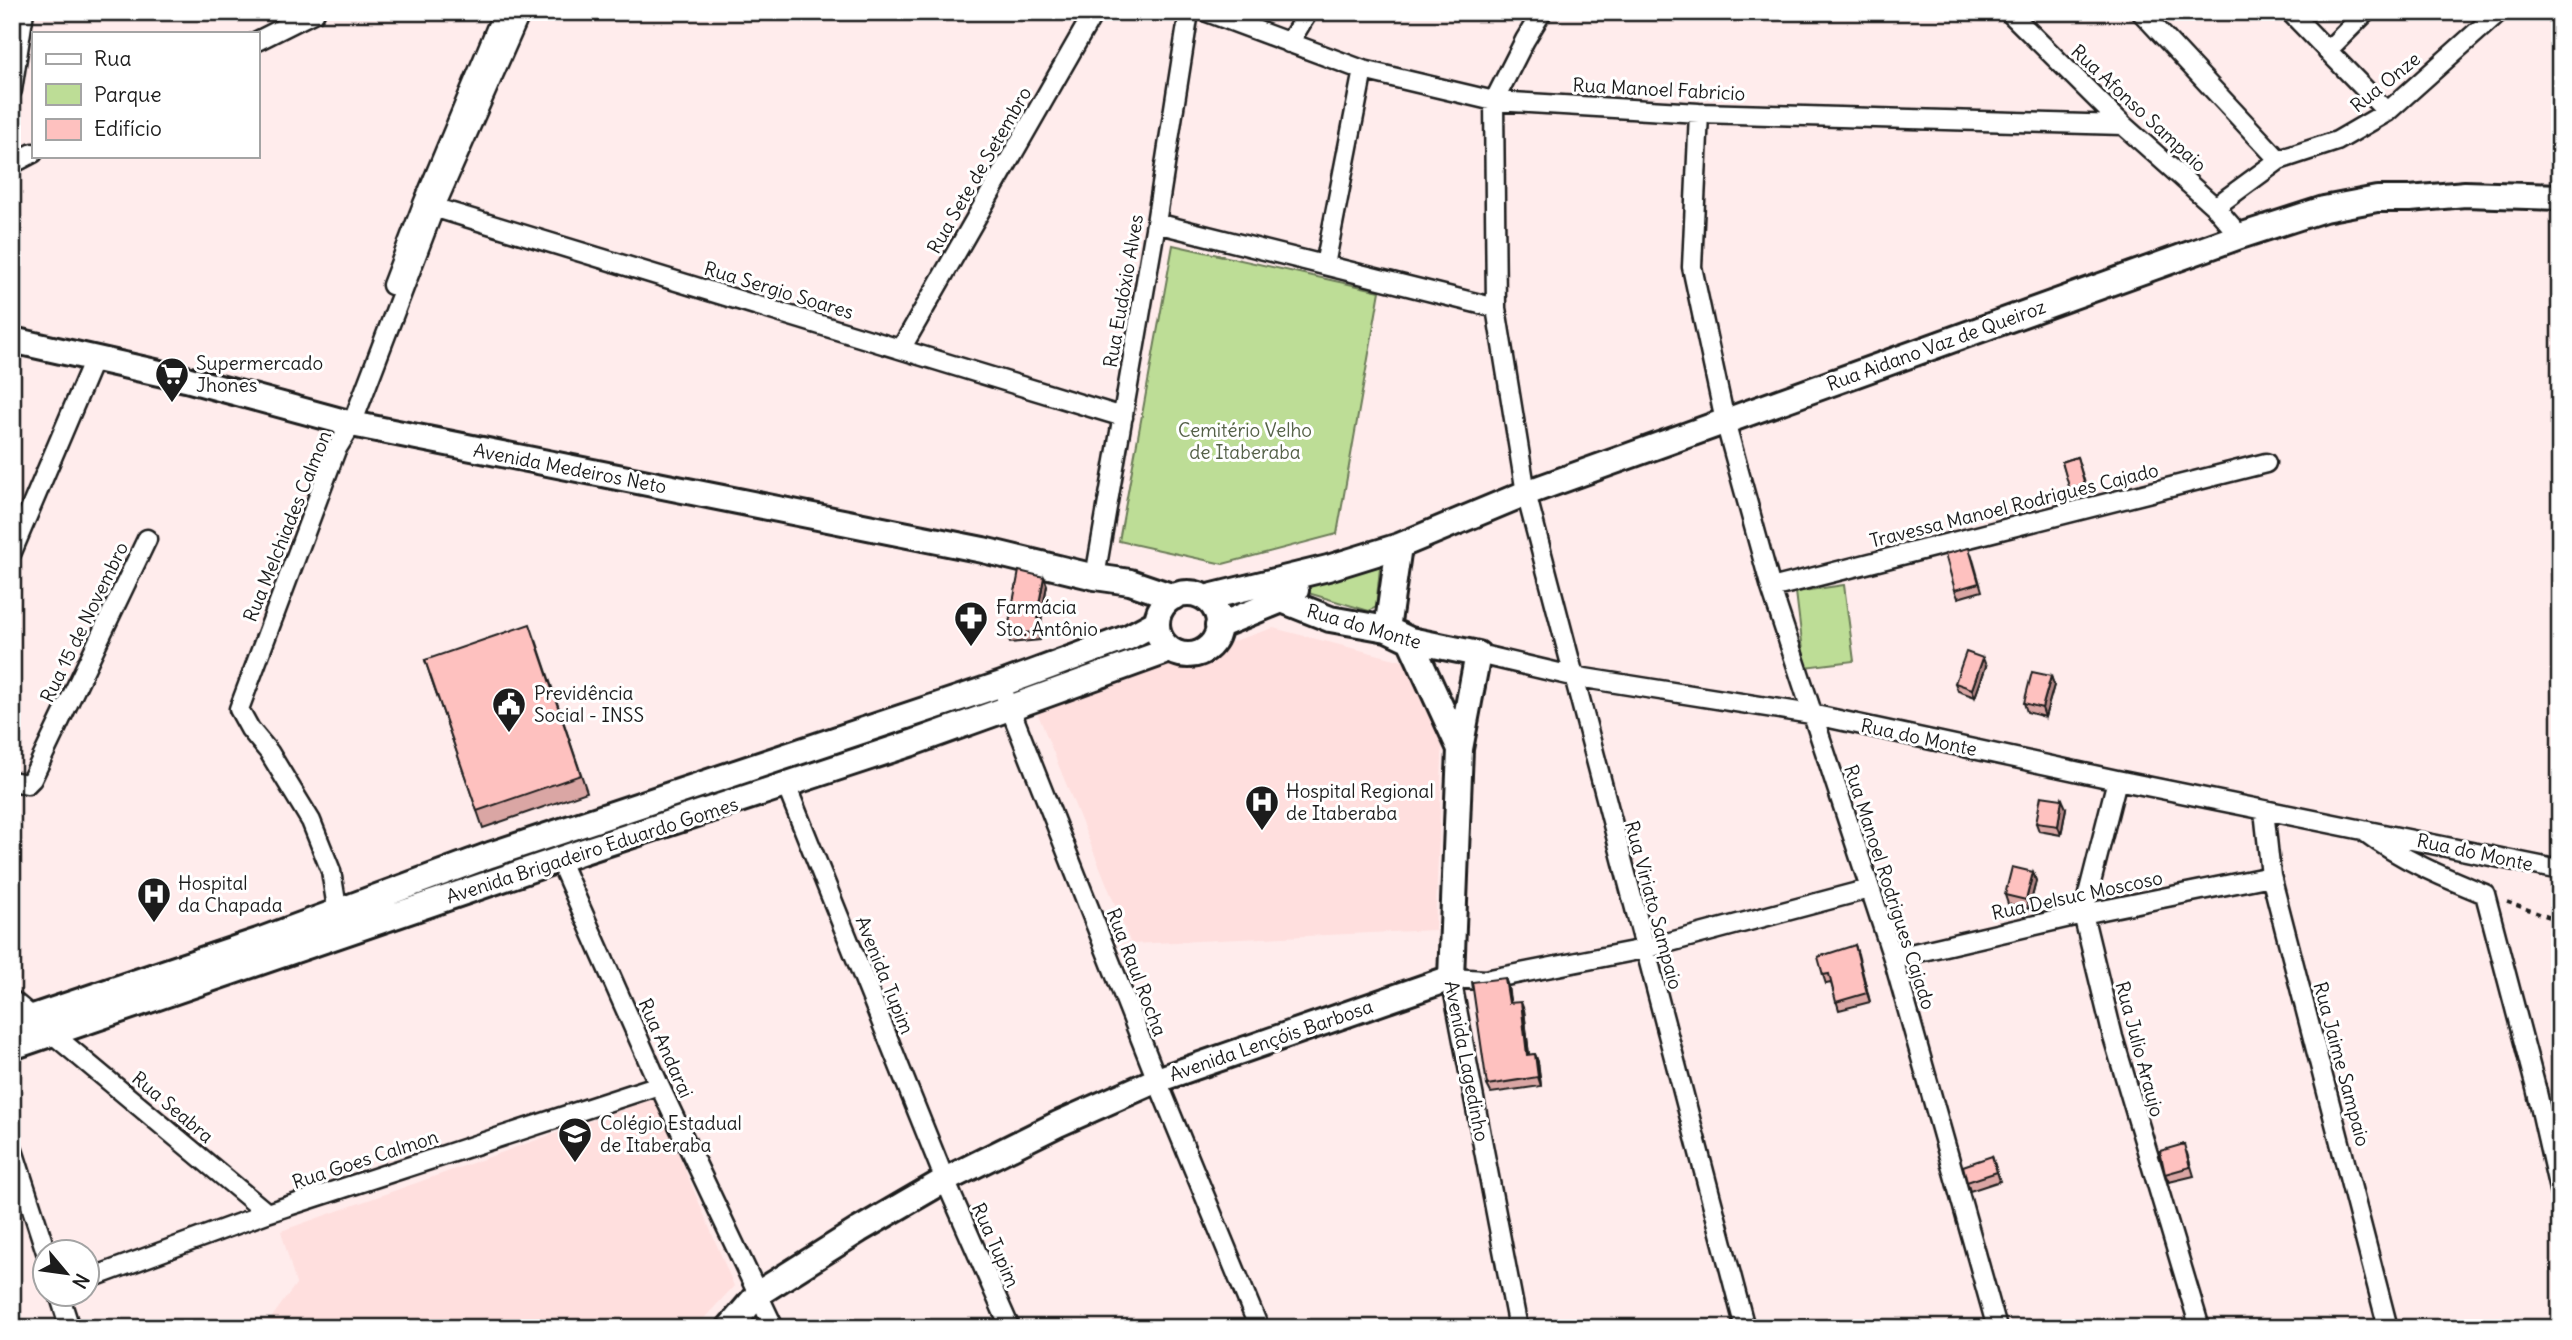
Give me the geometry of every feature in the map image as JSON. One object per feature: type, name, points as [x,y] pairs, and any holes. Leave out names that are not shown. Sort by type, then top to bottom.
[{"type":"street","points":[[12,90],[24,12]]},
{"type":"street","points":[[259,40],[315,12]]},
{"type":"street","name":"Rua Melchiades Calmon","points":[[339,922],[331,871],[311,821],[269,752],[250,729],[240,709],[503,12]]},
{"type":"street","name":"Rua Melchiades Calmon","points":[[429,206],[522,12]]},
{"type":"street","name":"Rua Sete de Setembro","points":[[901,349],[1094,12]]},
{"type":"street","name":"Rua Eudóxio Alves","points":[[1095,577],[1189,12]]},
{"type":"street","name":"Rua Manoel Fabricio","points":[[1207,12],[1363,69],[1494,102],[1699,113],[2123,125]]},
{"type":"street","points":[[1289,43],[1308,12]]},
{"type":"street","points":[[1494,102],[1542,12]]},
{"type":"street","name":"Rua Afonso Sampaio","points":[[2009,12],[2123,125],[2215,207],[2240,236]]},
{"type":"street","points":[[2141,12],[2279,160]]},
{"type":"street","points":[[2290,12],[2386,113]]},
{"type":"street","points":[[2328,51],[2366,12]]},
{"type":"street","name":"Rua Onze","points":[[2215,207],[2279,160],[2337,141],[2386,113],[2499,12]]},
{"type":"street","points":[[1325,265],[1363,69]]},
{"type":"street","name":"Rua Viriato Sampaio","points":[[1494,102],[1496,309],[1526,493],[1745,1328]]},
{"type":"street","name":"Rua Manoel Rodrigues Cajado","points":[[1699,113],[1692,267],[1725,421],[1771,588],[1893,958],[1997,1328]]},
{"type":"street","points":[[12,164],[32,154]]},
{"type":"street","name":"Rua Aidano Vaz de Queiroz","points":[[1205,598],[1328,568],[1399,546],[1526,493],[2240,236],[2324,209],[2377,199],[2465,194],[2560,197]]},
{"type":"street","name":"Rua Sergio Soares","points":[[429,206],[1122,417]]},
{"type":"street","points":[[1156,223],[1496,309]]},
{"type":"street","name":"Avenida Medeiros Neto","points":[[12,340],[186,379],[346,423],[983,550],[1095,577],[1130,582],[1163,610]]},
{"type":"street","points":[[12,552],[94,359]]},
{"type":"street","name":"Travessa Manoel Rodrigues Cajado","points":[[1771,588],[2266,463]]},
{"type":"street","name":"Rua 15 de Novembro","points":[[12,781],[27,784],[32,779],[147,539]]},
{"type":"street","points":[[1387,629],[1399,546]]},
{"type":"street","name":"Rua Aidano Vaz de Queiroz","points":[[1218,626],[1282,600],[1328,568]]},
{"type":"street","points":[[1184,593],[1205,598],[1217,615],[1216,637],[1201,652],[1191,655],[1170,650],[1160,637],[1163,610],[1184,593]]},
{"type":"street","name":"Rua do Monte","points":[[1282,600],[1330,619],[1387,629],[1410,640],[1572,676],[1811,714],[2560,870]]},
{"type":"street","name":"Avenida Brigadeiro Eduardo Gomes","points":[[12,1047],[32,1025],[261,952],[573,827],[1077,657],[1129,637],[1163,610]]},
{"type":"street","name":"Avenida Lagedinho","points":[[1410,640],[1460,749]]},
{"type":"street","name":"Avenida Brigadeiro Eduardo Gomes","points":[[339,922],[570,855],[786,785],[912,743],[1170,650]]},
{"type":"street","name":"Avenida Lagedinho","points":[[1478,654],[1460,749],[1451,978],[1518,1328]]},
{"type":"street","points":[[1077,657],[1087,681]]},
{"type":"street","name":"Rua Raul Rocha","points":[[999,685],[1259,1328]]},
{"type":"street","points":[[902,715],[912,743]]},
{"type":"street","name":"Rua Julio Araujo","points":[[2118,780],[2083,914],[2113,1037],[2200,1328]]},
{"type":"street","name":"Avenida Tupim","points":[[786,785],[945,1180]]},
{"type":"street","name":"Rua Jaime Sampaio","points":[[2264,810],[2271,876],[2388,1328]]},
{"type":"street","points":[[570,855],[573,827]]},
{"type":"street","points":[[2360,828],[2402,857],[2434,874],[2486,894],[2560,1194]]},
{"type":"street","name":"Rua Andarai","points":[[570,855],[659,1085],[774,1328]]},
{"type":"street","name":"Rua Delsuc Moscoso","points":[[1893,958],[2083,914],[2271,876]]},
{"type":"street","name":"Avenida Lençóis Barbosa","points":[[729,1328],[759,1293],[945,1180],[1058,1124],[1157,1080],[1451,978],[1485,980],[1644,949],[1869,889]]},
{"type":"street","name":"Rua Seabra","points":[[12,1000],[32,1025],[267,1213]]},
{"type":"street","name":"Rua Goes Calmon","points":[[102,1274],[267,1213],[659,1085]]},
{"type":"street","points":[[12,1147],[41,1238]]},
{"type":"street","name":"Rua Tupim","points":[[945,1180],[1010,1328]]},
{"type":"street","points":[[64,1308],[70,1328]]},
{"type":"path","points":[[2486,894],[2560,921]]},
{"type":"shaded area","name":"Hospital Regional de Itaberaba","points":[[1273,628],[1407,662],[1443,734],[1435,930],[1131,944],[1035,707]]},
{"type":"shaded area","name":"Colégio Estadual de Itaberaba","points":[[655,1098],[734,1286],[695,1328],[264,1328],[296,1284],[281,1231]]},
{"type":"green space","name":"Cemitério Velho de Itaberaba","points":[[1173,245],[1380,291],[1337,534],[1223,564],[1119,541]]},
{"type":"green space","points":[[1374,553],[1381,558],[1376,607],[1369,611],[1308,593],[1307,587]]},
{"type":"green space","points":[[1844,585],[1854,661],[1805,667],[1796,592]]},
{"type":"building","points":[[2077,457],[2085,485],[2070,490],[2062,462]]},
{"type":"building","points":[[1969,548],[1979,583],[1955,590],[1945,554]]},
{"type":"building","points":[[1019,571],[1044,577],[1037,632],[1007,634]]},
{"type":"building","name":"Previdência Social - INSS","points":[[530,624],[581,775],[477,811],[425,660]]},
{"type":"building","points":[[1966,652],[1983,658],[1972,689],[1955,683]]},
{"type":"building","points":[[2032,672],[2051,676],[2042,708],[2024,703]]},
{"type":"building","points":[[2041,796],[2062,799],[2058,826],[2036,823]]},
{"type":"building","points":[[2012,867],[2033,872],[2026,900],[2005,895]]},
{"type":"building","points":[[1855,945],[1867,993],[1836,1002],[1829,974],[1823,975],[1818,957]]},
{"type":"building","points":[[1505,978],[1509,1003],[1521,1002],[1527,1055],[1535,1054],[1538,1077],[1487,1085],[1472,982]]},
{"type":"building","points":[[2184,1144],[2190,1167],[2165,1174],[2160,1151]]},
{"type":"building","points":[[1992,1156],[1997,1172],[1967,1182],[1963,1166]]},
{"type":"place","name":"Supermercado Jhones","points":[[172,404]]},
{"type":"place","name":"Farmácia Sto. Antônio","points":[[971,648]]},
{"type":"place","name":"Previdência Social - INSS","points":[[509,734]]},
{"type":"place","name":"Hospital Regional de Itaberaba","points":[[1262,832]]},
{"type":"place","name":"Hospital da Chapada","points":[[154,924]]},
{"type":"place","name":"Colégio Estadual de Itaberaba","points":[[575,1164]]}]
